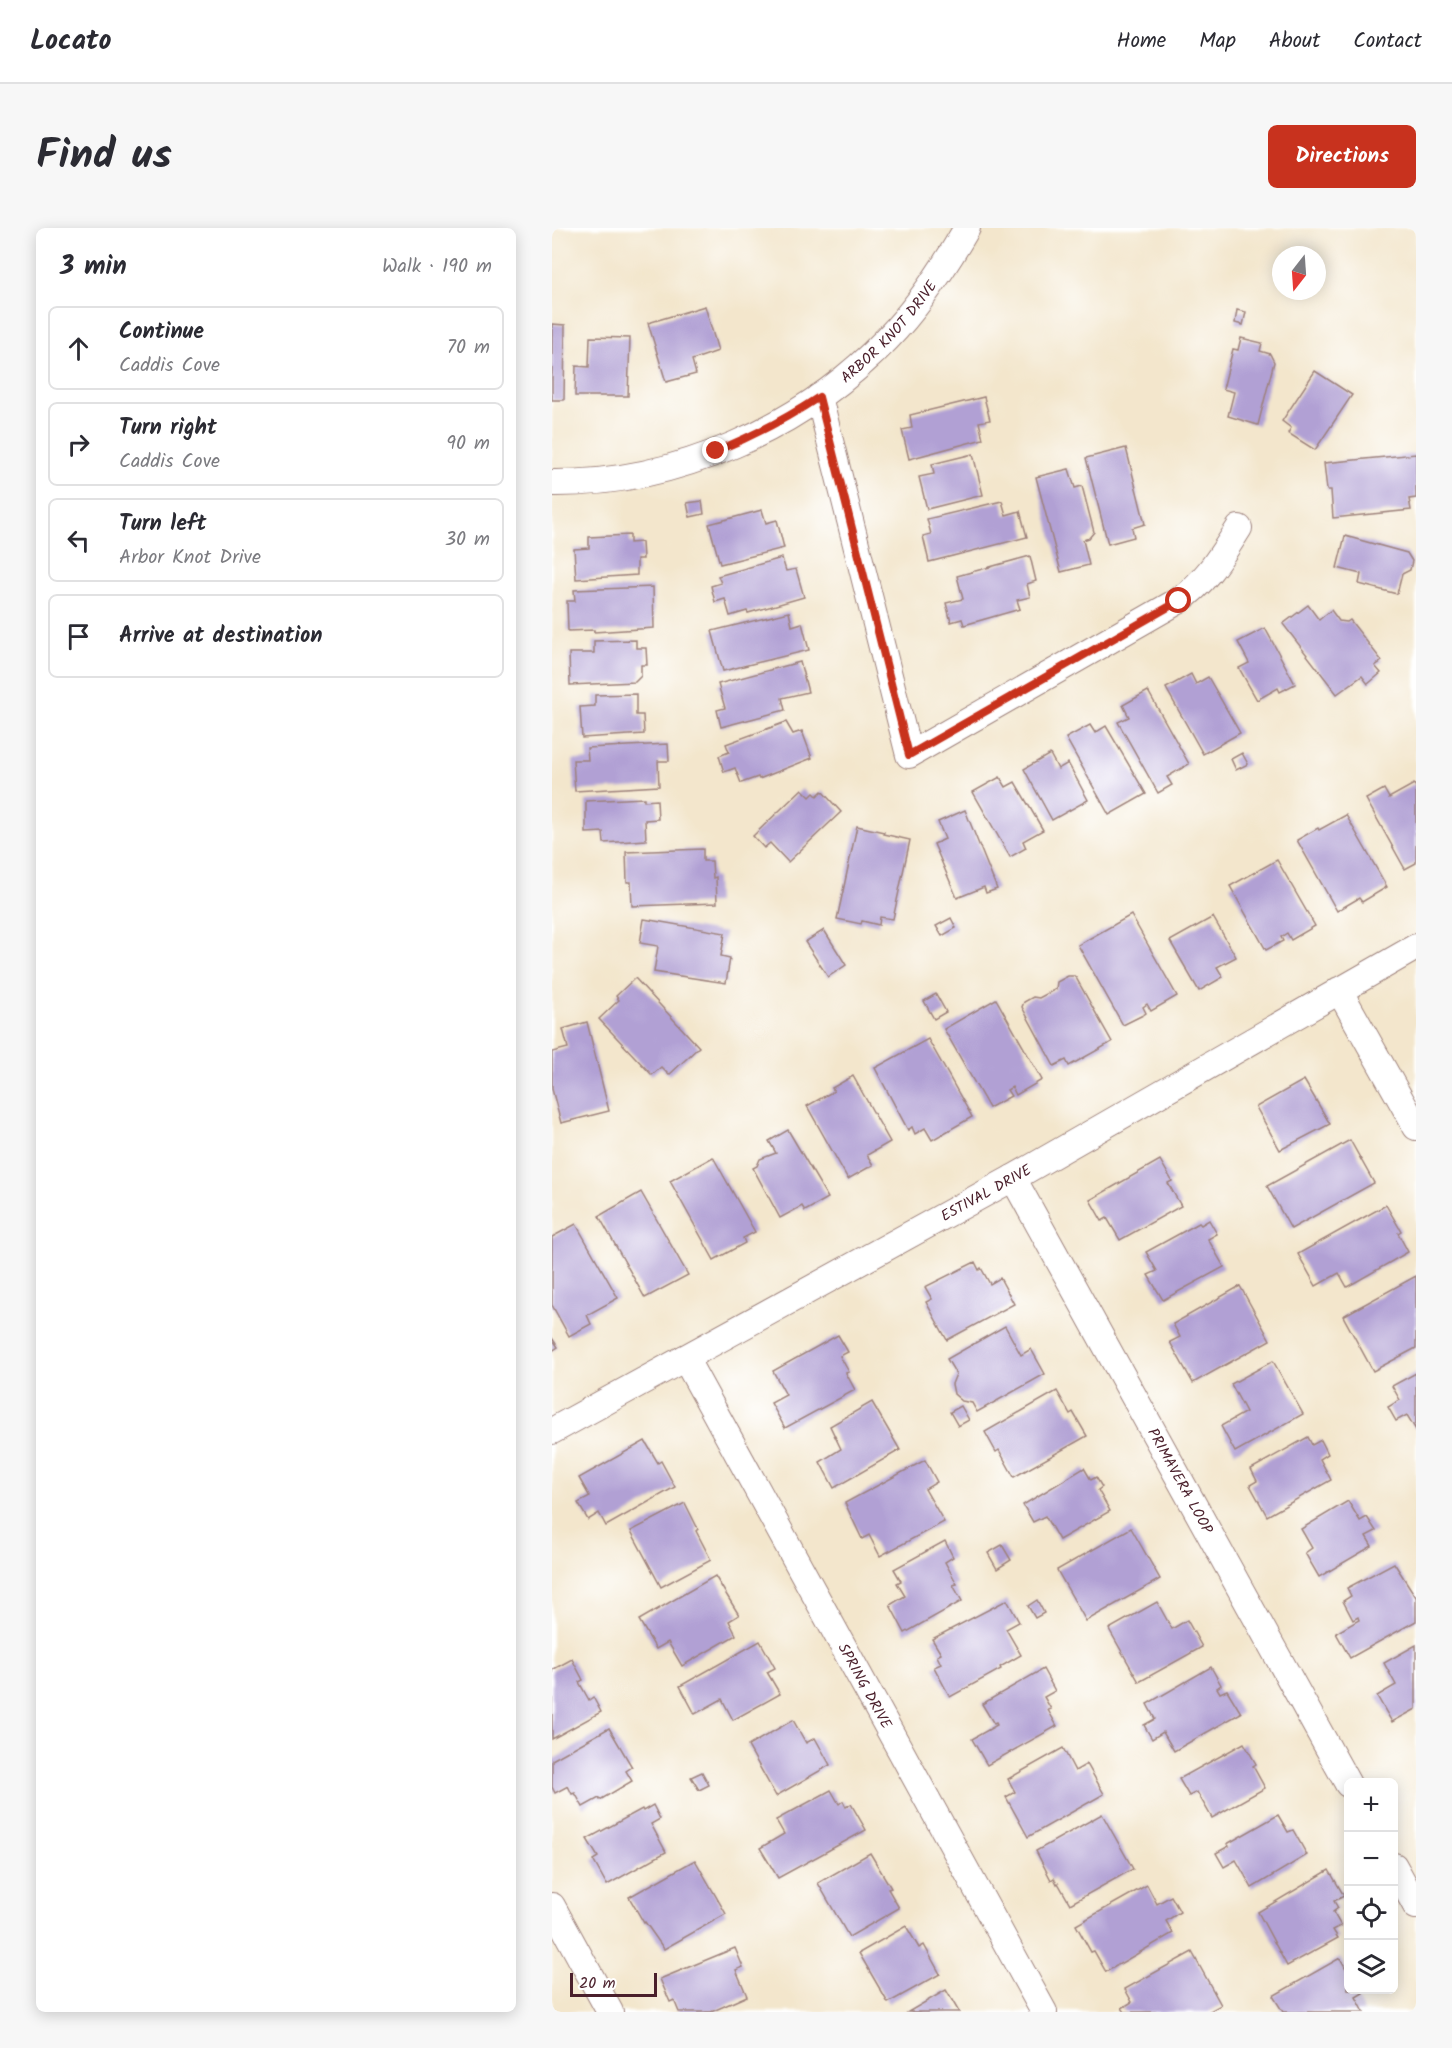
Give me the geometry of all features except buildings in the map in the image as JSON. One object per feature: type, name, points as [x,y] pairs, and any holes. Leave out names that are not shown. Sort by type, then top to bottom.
[{"type":"street","name":"ARBOR KNOT DRIVE","points":[[552,483],[642,475],[678,465],[752,436],[786,419],[856,368],[887,339],[944,268],[967,228]]},
{"type":"street","points":[[819,397],[909,755],[1179,601],[1195,589],[1210,572],[1239,528]]},
{"type":"street","name":"ESTIVAL DRIVE","points":[[552,1431],[1013,1178],[1416,947]]},
{"type":"street","points":[[1339,990],[1416,1127]]},
{"type":"street","name":"PRIMAVERA LOOP","points":[[1013,1178],[1345,1778]]},
{"type":"street","name":"SPRING DRIVE","points":[[685,1358],[1044,2012]]},
{"type":"street","points":[[1398,1873],[1416,1906]]},
{"type":"street","points":[[552,1906],[610,2012]]},
{"type":"route","points":[[716,451],[786,419],[819,397],[909,755],[1179,601]]}]
